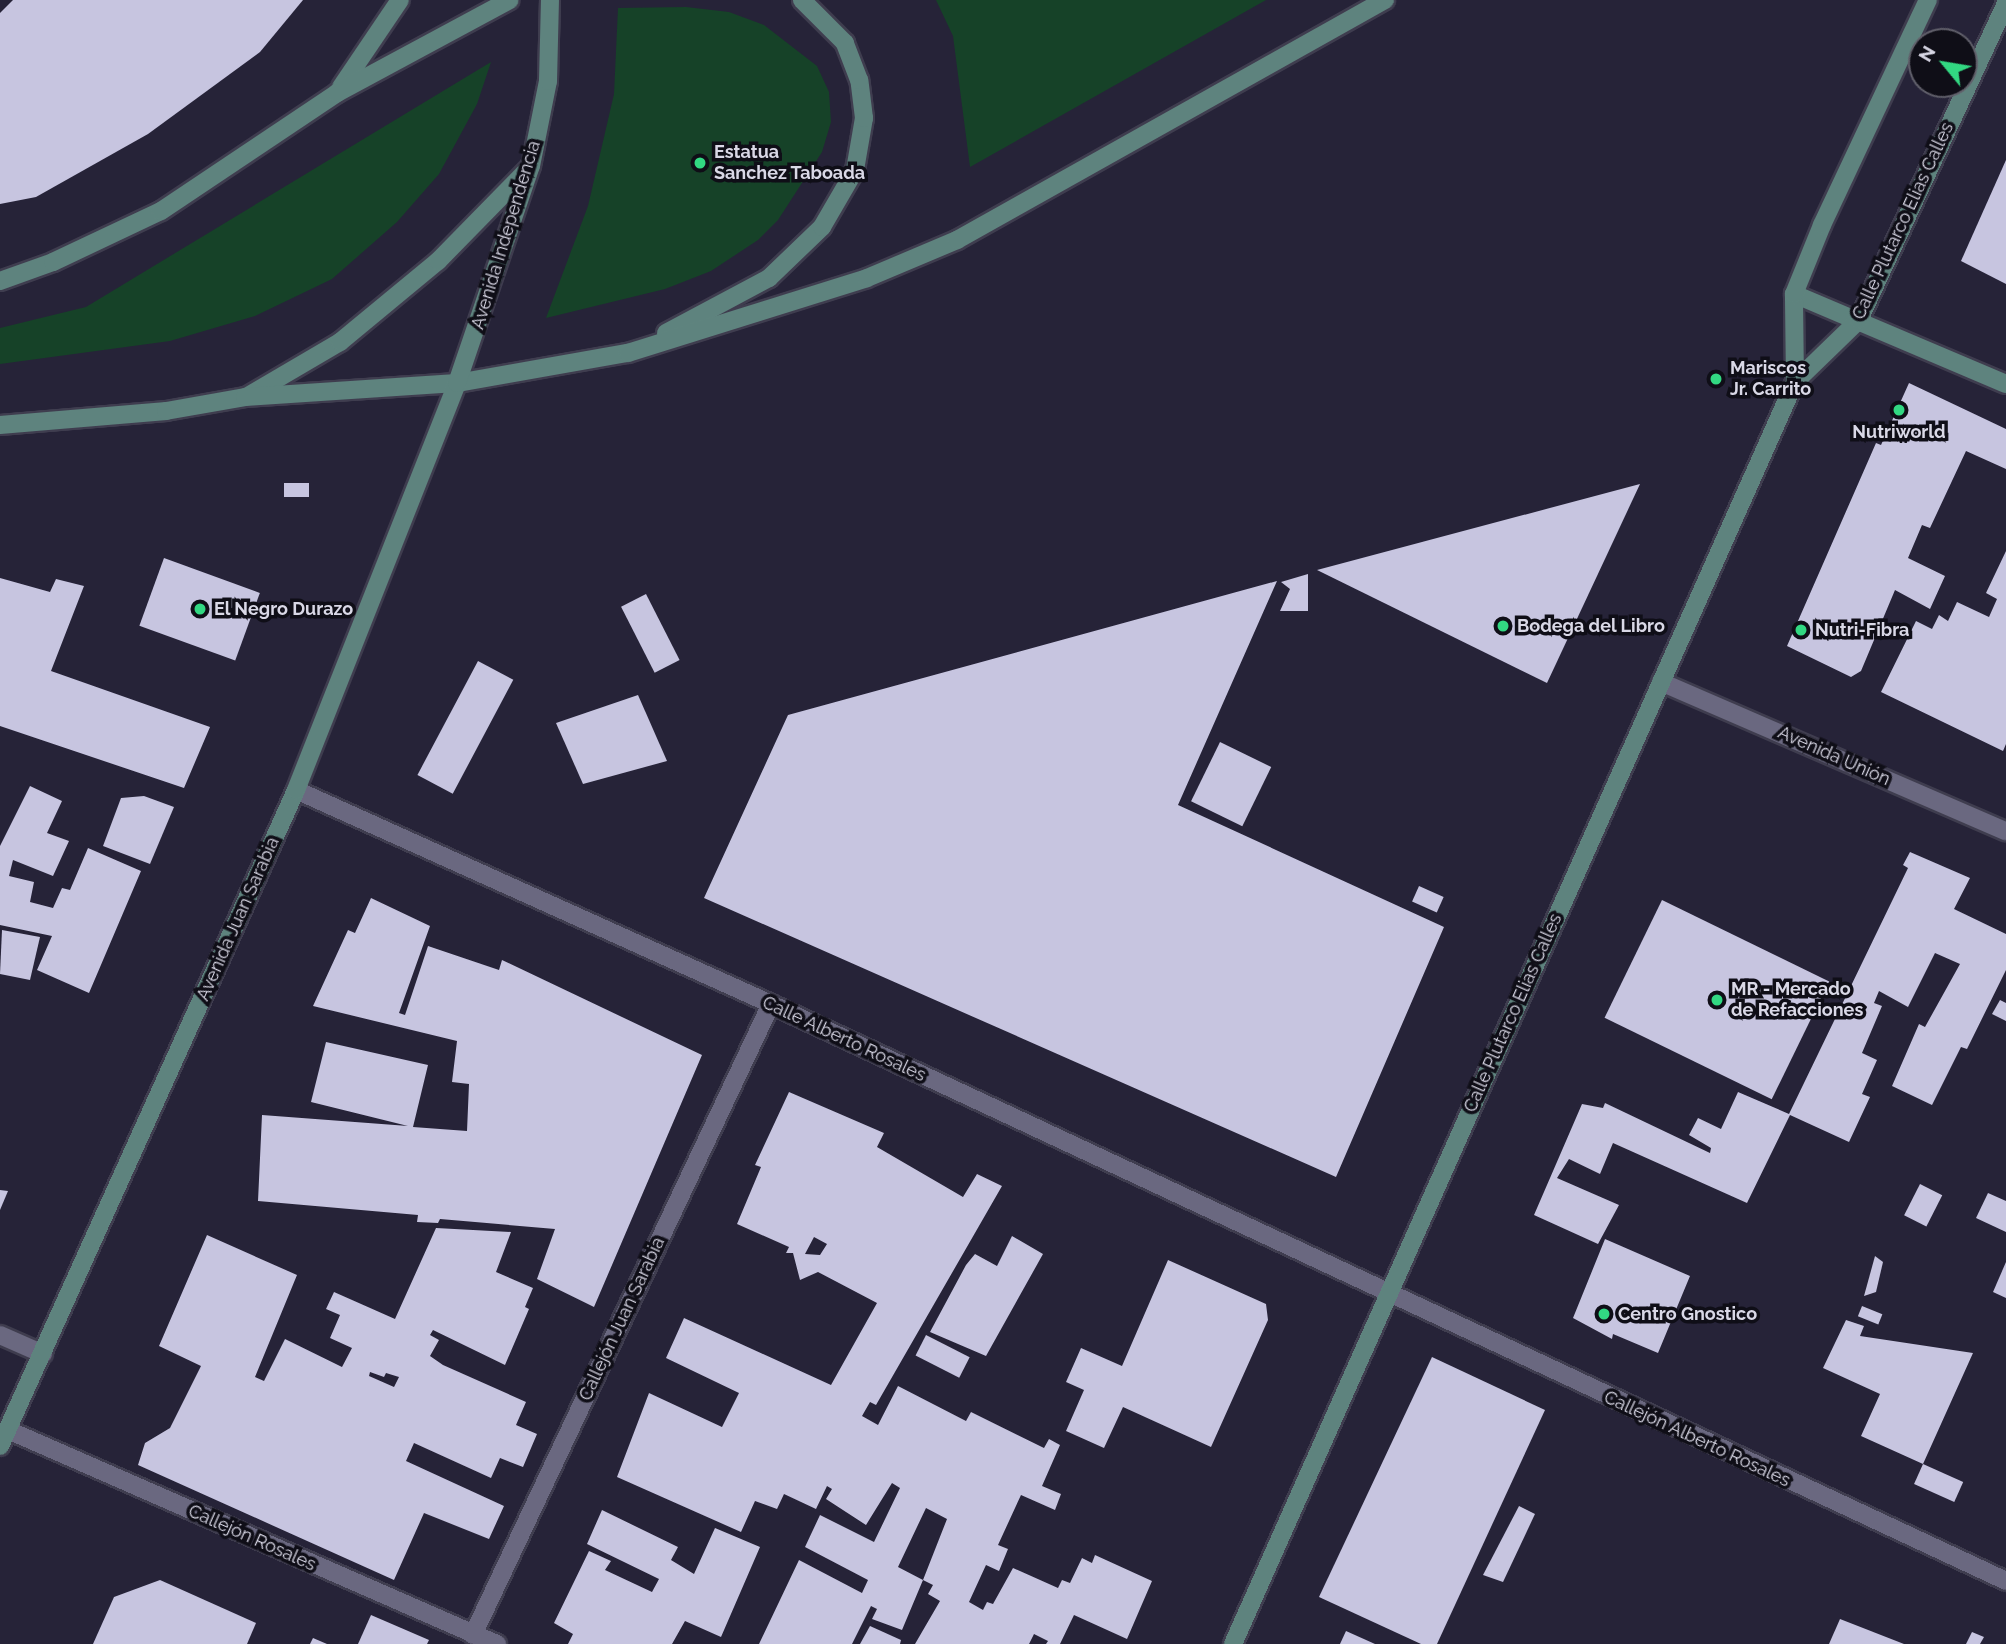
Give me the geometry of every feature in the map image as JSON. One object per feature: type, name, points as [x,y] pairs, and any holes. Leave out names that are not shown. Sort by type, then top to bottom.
[{"type":"main road","points":[[337,93],[400,0]]},
{"type":"main road","points":[[0,281],[53,262],[161,212],[337,93],[510,0]]},
{"type":"main road","name":"Avenida Independencia","points":[[457,383],[531,166],[548,81],[550,0]]},
{"type":"main road","points":[[628,353],[769,278],[822,227],[855,170],[864,118],[859,80],[845,43],[802,0]]},
{"type":"main road","points":[[0,425],[166,411],[245,397],[457,383],[628,353],[867,278],[957,240],[1385,0]]},
{"type":"main road","name":"Calle Plutarco Elias Calles","points":[[1795,382],[1794,294],[1822,225],[1928,0]]},
{"type":"main road","name":"Calle Plutarco Elias Calles","points":[[1233,1644],[1795,382],[1859,320],[2006,5]]},
{"type":"main road","points":[[245,397],[341,342],[438,261],[531,166]]},
{"type":"main road","points":[[1794,294],[2006,384]]},
{"type":"main road","name":"Avenida Juan Sarabia","points":[[4,1438],[296,790],[457,383]]},
{"type":"street","name":"Avenida Unión","points":[[1661,681],[2006,831]]},
{"type":"street","name":"Calle Alberto Rosales","points":[[296,790],[771,1004],[1387,1296]]},
{"type":"street","name":"Callejón Juan Sarabia","points":[[473,1634],[771,1004]]},
{"type":"street","name":"Callejón Alberto Rosales","points":[[1387,1296],[2006,1581]]},
{"type":"street","points":[[0,1335],[43,1354]]},
{"type":"street","name":"Callejón Rosales","points":[[4,1438],[497,1644]]},
{"type":"green space","points":[[936,0],[1266,0],[970,167],[953,36]]},
{"type":"green space","points":[[686,7],[729,12],[764,25],[817,66],[829,92],[831,122],[822,152],[778,220],[758,240],[711,271],[665,289],[546,318],[588,206],[614,94],[618,8]]},
{"type":"green space","points":[[491,62],[477,104],[439,174],[397,222],[332,279],[255,316],[170,341],[0,364],[0,328],[86,307]]},
{"type":"building","points":[[13,0],[303,0],[260,52],[148,134],[36,197],[0,204],[0,13]]},
{"type":"building","points":[[2006,160],[2006,284],[1961,261]]},
{"type":"building","points":[[1909,383],[2006,429],[2006,469],[1966,451],[1930,528],[1922,525],[1908,558],[1945,576],[1930,609],[1895,590],[1861,671],[1851,677],[1787,646],[1876,443],[1881,445]]},
{"type":"building","points":[[284,483],[309,483],[309,497],[284,497]]},
{"type":"building","name":"Bodega del Libro","points":[[1640,484],[1547,683],[1317,570]]},
{"type":"building","points":[[2006,551],[2006,744],[2003,751],[1881,692],[1916,621],[1932,629],[1939,615],[1948,621],[1957,602],[1989,617],[1997,599],[1986,593]]},
{"type":"building","name":"El Negro Durazo","points":[[164,558],[260,593],[235,661],[139,626]]},
{"type":"building","points":[[1308,574],[1308,611],[1280,611],[1290,589],[1281,582]]},
{"type":"building","points":[[0,578],[50,592],[56,579],[84,586],[51,671],[210,727],[184,788],[0,726]]},
{"type":"building","points":[[1277,581],[1178,805],[1444,927],[1336,1177],[704,898],[788,715]]},
{"type":"building","points":[[646,594],[680,660],[655,673],[621,607]]},
{"type":"building","points":[[478,661],[513,680],[453,794],[417,775]]},
{"type":"building","points":[[638,695],[667,761],[583,784],[556,723]]},
{"type":"building","points":[[1220,742],[1271,767],[1242,826],[1191,801]]},
{"type":"building","points":[[30,786],[62,801],[47,833],[69,841],[53,876],[13,860],[9,876],[34,882],[30,902],[53,908],[62,888],[70,890],[88,848],[141,871],[89,993],[37,970],[52,936],[0,925],[0,846]]},
{"type":"building","points":[[144,796],[174,807],[150,864],[103,846],[121,798]]},
{"type":"building","points":[[1910,852],[1970,878],[1954,909],[2006,934],[2006,970],[1967,1049],[1961,1047],[1932,1105],[1892,1086],[1919,1024],[1925,1027],[1960,964],[1935,953],[1908,1007],[1879,991],[1874,1003],[1882,1006],[1862,1053],[1877,1060],[1862,1094],[1870,1097],[1849,1142],[1790,1115],[1747,1203],[1613,1143],[1600,1174],[1569,1159],[1557,1178],[1619,1205],[1598,1244],[1534,1215],[1582,1104],[1603,1108],[1605,1103],[1710,1153],[1711,1148],[1689,1135],[1698,1118],[1721,1129],[1738,1092],[1789,1114],[1908,868],[1903,865]]},
{"type":"building","points":[[1419,886],[1444,897],[1437,913],[1412,902]]},
{"type":"building","points":[[371,898],[430,926],[399,1013],[405,1015],[428,946],[499,970],[502,960],[702,1055],[594,1307],[537,1279],[555,1229],[440,1219],[438,1223],[417,1222],[418,1215],[258,1201],[262,1115],[408,1126],[311,1102],[326,1042],[428,1065],[413,1127],[467,1131],[469,1084],[452,1082],[457,1041],[313,1006],[348,930],[355,933]]},
{"type":"building","name":"MR - Mercado de Refacciones","points":[[1662,900],[1829,982],[1772,1099],[1605,1018]]},
{"type":"building","points":[[2,930],[40,937],[30,980],[0,974]]},
{"type":"building","points":[[2000,1000],[2006,1003],[2006,1021],[1992,1014]]},
{"type":"building","points":[[789,1092],[884,1133],[877,1147],[963,1197],[977,1174],[1002,1186],[876,1405],[870,1402],[862,1416],[878,1425],[898,1386],[966,1421],[971,1412],[1044,1448],[1049,1439],[1060,1445],[1042,1486],[1061,1494],[1055,1510],[1021,1495],[998,1545],[1008,1549],[999,1571],[986,1565],[969,1602],[983,1610],[987,1602],[993,1604],[1013,1568],[1058,1588],[1062,1580],[1070,1583],[1082,1558],[1092,1563],[1095,1555],[1152,1581],[1127,1639],[1074,1615],[1060,1644],[1046,1644],[1048,1641],[1034,1634],[1029,1644],[915,1644],[940,1601],[928,1594],[933,1585],[923,1580],[902,1630],[872,1619],[877,1609],[871,1606],[852,1644],[759,1644],[799,1560],[862,1593],[868,1580],[805,1547],[820,1515],[874,1542],[900,1488],[892,1483],[866,1525],[826,1499],[832,1489],[827,1486],[816,1509],[784,1494],[777,1509],[755,1501],[741,1532],[617,1477],[649,1393],[722,1427],[739,1393],[666,1358],[684,1318],[831,1385],[877,1303],[818,1272],[800,1280],[793,1253],[786,1253],[789,1247],[737,1224],[761,1167],[755,1165]],"holes":[[[814,1237],[827,1244],[820,1255],[805,1254]],[[926,1508],[947,1519],[923,1580],[898,1567]]]},
{"type":"building","points":[[1920,1184],[1942,1195],[1926,1227],[1904,1215]]},
{"type":"building","points":[[0,1190],[8,1191],[0,1210]]},
{"type":"building","points":[[1988,1193],[2006,1201],[2006,1232],[1976,1218]]},
{"type":"building","points":[[436,1228],[511,1232],[496,1272],[533,1288],[525,1307],[529,1309],[505,1365],[433,1330],[430,1335],[439,1340],[430,1356],[443,1365],[526,1402],[516,1425],[537,1434],[523,1467],[500,1458],[491,1478],[414,1443],[406,1461],[504,1506],[489,1539],[424,1513],[394,1580],[138,1465],[145,1443],[170,1428],[201,1366],[159,1346],[207,1235],[297,1275],[255,1377],[264,1381],[285,1339],[342,1367],[352,1348],[330,1338],[340,1315],[326,1309],[334,1292],[395,1319]],"holes":[[[370,1372],[384,1377],[386,1373],[399,1377],[394,1387],[369,1376]]]},
{"type":"building","points":[[1012,1236],[1043,1254],[986,1356],[930,1332],[966,1265],[975,1254],[997,1266]]},
{"type":"building","points":[[1605,1239],[1690,1276],[1658,1353],[1613,1334],[1612,1339],[1573,1318]]},
{"type":"building","points":[[1875,1256],[1883,1262],[1876,1292],[1864,1296]]},
{"type":"building","points":[[1168,1260],[1266,1304],[1268,1320],[1211,1447],[1123,1407],[1104,1448],[1066,1431],[1084,1390],[1066,1382],[1081,1348],[1122,1366]]},
{"type":"building","points":[[2006,1262],[2006,1298],[1993,1292]]},
{"type":"building","points":[[1862,1306],[1882,1314],[1878,1324],[1858,1316]]},
{"type":"building","points":[[1846,1320],[1864,1326],[1860,1336],[1973,1353],[1923,1464],[1861,1436],[1880,1394],[1823,1368]]},
{"type":"building","points":[[926,1335],[970,1357],[959,1378],[916,1355]]},
{"type":"building","points":[[1432,1357],[1545,1410],[1437,1644],[1421,1644],[1319,1597]]},
{"type":"building","points":[[1923,1464],[1963,1482],[1954,1502],[1914,1484]]},
{"type":"building","points":[[1519,1506],[1535,1514],[1503,1582],[1483,1575]]},
{"type":"building","points":[[602,1510],[678,1547],[671,1560],[694,1574],[715,1528],[760,1547],[721,1637],[685,1621],[672,1644],[568,1644],[573,1634],[554,1623],[589,1551],[611,1561],[605,1570],[652,1592],[659,1579],[587,1544]]},
{"type":"building","points":[[160,1580],[256,1623],[247,1644],[93,1644],[114,1597]]},
{"type":"building","points":[[371,1615],[429,1640],[427,1644],[358,1644]]},
{"type":"building","points":[[1840,1619],[1904,1644],[1829,1644]]},
{"type":"building","points":[[870,1626],[901,1640],[900,1644],[860,1644]]},
{"type":"building","points":[[1346,1631],[1375,1644],[1340,1644]]},
{"type":"building","points":[[1972,1632],[1984,1637],[1980,1644],[1966,1644]]},
{"type":"building","points":[[313,1638],[327,1644],[310,1644]]},
{"type":"place","name":"Estatua Sanchez Taboada","points":[[700,163]]},
{"type":"place","name":"Mariscos Jr. Carrito","points":[[1716,379]]},
{"type":"place","name":"Nutriworld","points":[[1899,410]]},
{"type":"place","name":"El Negro Durazo","points":[[200,609]]},
{"type":"place","name":"Bodega del Libro","points":[[1503,626]]},
{"type":"place","name":"Nutri-Fibra","points":[[1801,630]]},
{"type":"place","name":"MR - Mercado de Refacciones","points":[[1717,1000]]},
{"type":"place","name":"Centro Gnostico","points":[[1604,1314]]}]
